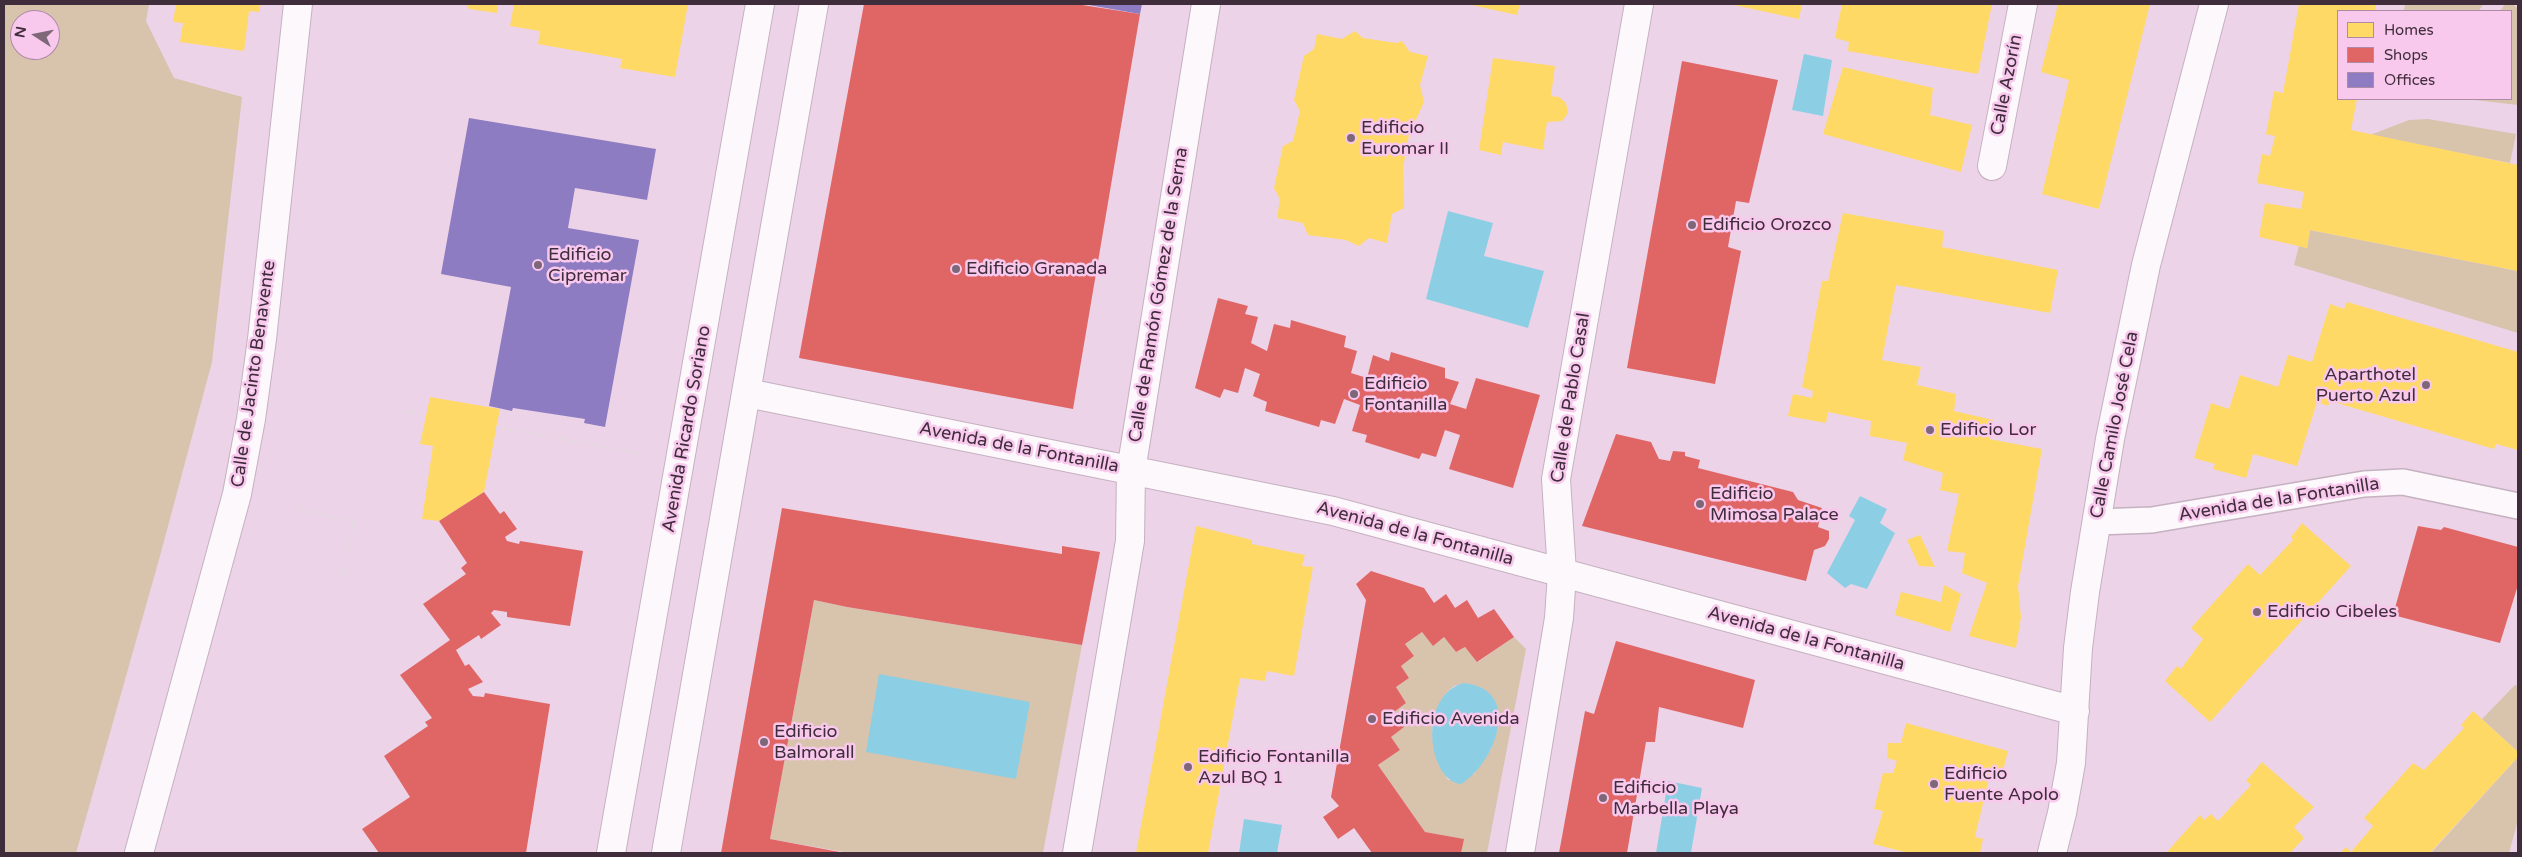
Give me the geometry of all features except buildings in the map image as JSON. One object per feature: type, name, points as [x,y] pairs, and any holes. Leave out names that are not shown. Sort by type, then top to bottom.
[{"type":"street","name":"Calle de Jacinto Benavente","points":[[139,853],[237,494],[251,419],[262,339],[298,4]]},
{"type":"street","name":"Avenida Ricardo Soriano","points":[[611,853],[760,4]]},
{"type":"street","points":[[666,853],[731,470],[747,393],[814,4]]},
{"type":"street","name":"Calle de Ramón Gómez de la Serna","points":[[1077,853],[1130,541],[1131,470],[1206,4]]},
{"type":"street","name":"Calle de Pablo Casal","points":[[1520,853],[1560,618],[1562,573],[1556,479],[1639,4]]},
{"type":"street","name":"Calle Azorín","points":[[1992,166],[2023,4]]},
{"type":"street","name":"Calle Camilo José Cela","points":[[2052,853],[2062,813],[2071,763],[2078,648],[2110,440],[2146,265],[2214,4]]},
{"type":"street","name":"Avenida de la Fontanilla","points":[[747,393],[1333,511],[2075,711]]},
{"type":"street","name":"Avenida de la Fontanilla","points":[[2097,522],[2152,520],[2374,483],[2403,482],[2518,506]]},
{"type":"street","points":[[625,853],[626,774]]},
{"type":"path","points":[[406,412],[420,414]]},
{"type":"path","points":[[496,428],[645,454]]},
{"type":"path","points":[[294,508],[355,522],[340,574],[351,576]]},
{"type":"shaded area","points":[[4,4],[149,4],[146,21],[174,78],[242,97],[212,362],[160,556],[76,853],[4,853]]},
{"type":"shaded area","points":[[2405,4],[2483,4],[2480,10],[2404,10]]},
{"type":"shaded area","points":[[2505,4],[2512,4],[2518,8],[2518,105],[2475,100],[2512,100],[2512,10],[2501,10]]},
{"type":"shaded area","points":[[2428,119],[2516,134],[2510,163],[2370,135],[2409,120]]},
{"type":"shaded area","points":[[2310,230],[2518,271],[2518,333],[2294,265],[2299,246],[2307,248]]},
{"type":"shaded area","points":[[814,600],[1082,645],[1043,853],[850,853],[770,839]]},
{"type":"shaded area","points":[[1422,632],[1433,645],[1444,637],[1456,652],[1465,647],[1478,662],[1514,637],[1526,649],[1487,853],[1461,853],[1463,839],[1425,832],[1378,765],[1400,750],[1391,737],[1404,726],[1394,712],[1406,703],[1396,687],[1409,678],[1401,666],[1414,656],[1405,644]],"holes":[[[1463,683],[1500,722],[1491,749],[1474,774],[1448,780],[1440,765],[1432,729],[1445,694],[1454,686]]]},
{"type":"shaded area","points":[[2515,685],[2518,686],[2518,752],[2482,719]]},
{"type":"shaded area","points":[[2518,757],[2518,820],[2509,853],[2431,853]]},
{"type":"water","points":[[1804,54],[1832,60],[1823,116],[1792,110]]},
{"type":"water","points":[[1448,211],[1493,223],[1484,256],[1544,271],[1528,328],[1426,299]]},
{"type":"water","points":[[1860,496],[1887,509],[1880,523],[1895,533],[1867,589],[1851,584],[1845,588],[1827,573],[1855,520],[1849,516]]},
{"type":"water","points":[[879,674],[1030,702],[1016,779],[866,752]]},
{"type":"water","points":[[1463,683],[1482,688],[1493,698],[1498,712],[1498,728],[1485,760],[1474,774],[1461,784],[1450,779],[1441,769],[1435,754],[1432,738],[1433,720],[1439,704],[1448,691]]},
{"type":"water","points":[[1668,781],[1702,788],[1691,853],[1656,853]]},
{"type":"water","points":[[1244,819],[1282,825],[1277,853],[1239,853]]},
{"type":"place","name":"Edificio Euromar II","points":[[1351,138]]},
{"type":"place","name":"Edificio Orozco","points":[[1692,225]]},
{"type":"place","name":"Edificio Cipremar","points":[[538,265]]},
{"type":"place","name":"Edificio Granada","points":[[956,269]]},
{"type":"place","name":"Aparthotel Puerto Azul","points":[[2426,385]]},
{"type":"place","name":"Edificio Fontanilla","points":[[1354,394]]},
{"type":"place","name":"Edificio Lor","points":[[1930,430]]},
{"type":"place","name":"Edificio Mimosa Palace","points":[[1700,504]]},
{"type":"place","name":"Edificio Cibeles","points":[[2257,612]]},
{"type":"place","name":"Edificio Avenida","points":[[1372,719]]},
{"type":"place","name":"Edificio Balmorall","points":[[764,742]]},
{"type":"place","name":"Edificio Fontanilla Azul BQ 1","points":[[1188,767]]},
{"type":"place","name":"Edificio Fuente Apolo","points":[[1934,784]]},
{"type":"place","name":"Edificio Marbella Playa","points":[[1603,798]]}]
